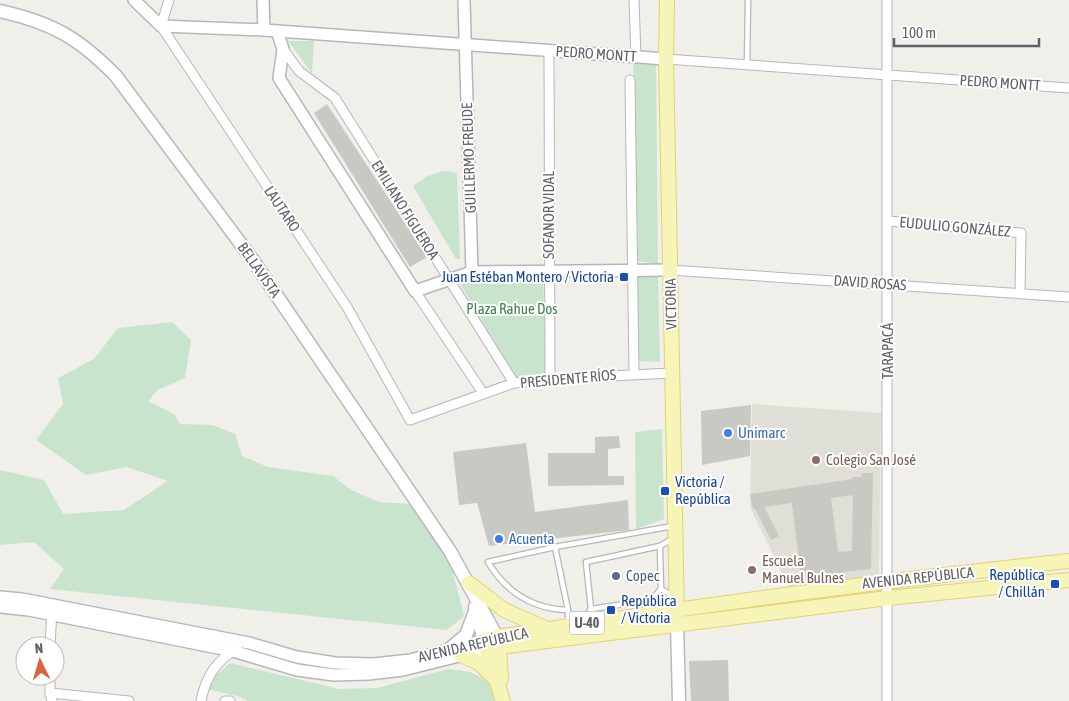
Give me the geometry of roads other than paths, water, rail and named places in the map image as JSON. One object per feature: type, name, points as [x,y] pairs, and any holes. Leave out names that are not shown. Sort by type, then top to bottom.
[{"type":"main road","name":"VICTORIA","points":[[667,0],[666,59],[677,624]]},
{"type":"main road","name":"BELLAVISTA","points":[[0,11],[34,18],[66,35],[94,54],[116,76],[252,259],[450,551],[469,583],[492,643],[503,700]]},
{"type":"main road","name":"AVENIDA REPÚBLICA","points":[[492,643],[548,629],[659,612],[676,603],[1069,562]]},
{"type":"main road","name":"AVENIDA REPÚBLICA","points":[[492,643],[677,624],[888,598],[1069,580]]},
{"type":"main road","name":"BELLAVISTA","points":[[469,583],[476,609],[492,643],[495,680],[503,700]]},
{"type":"main road","points":[[469,583],[504,610],[548,629]]},
{"type":"main road","points":[[447,651],[466,635],[476,609]]},
{"type":"main road","points":[[677,624],[679,701]]},
{"type":"main road","points":[[461,655],[479,663],[495,680]]},
{"type":"street","points":[[134,0],[162,26],[169,0]]},
{"type":"street","points":[[263,0],[264,30]]},
{"type":"street","name":"GUILLERMO FREUDE","points":[[464,0],[472,272]]},
{"type":"street","points":[[634,0],[636,57]]},
{"type":"street","name":"TARAPACÁ","points":[[887,0],[889,75],[887,701]]},
{"type":"street","name":"PEDRO MONTT","points":[[162,26],[264,30],[1069,88]]},
{"type":"street","name":"LAUTARO","points":[[162,26],[347,307],[410,420]]},
{"type":"street","name":"EMILIANO FIGUEROA","points":[[277,31],[283,48],[299,71],[335,98],[514,384]]},
{"type":"street","name":"EMILIANO FIGUEROA","points":[[283,48],[279,78],[415,291],[483,393]]},
{"type":"street","name":"SOFANOR VIDAL","points":[[549,51],[550,379]]},
{"type":"street","points":[[630,80],[634,374]]},
{"type":"street","name":"EUDULIO GONZÁLEZ","points":[[889,221],[1021,233],[1020,293]]},
{"type":"street","points":[[415,291],[472,272],[670,270]]},
{"type":"street","name":"DAVID ROSAS","points":[[670,270],[1069,297]]},
{"type":"street","name":"PRESIDENTE RÍOS","points":[[410,420],[483,393],[514,384],[550,379],[672,373]]},
{"type":"street","name":"AVENIDA REPÚBLICA","points":[[0,597],[22,599],[51,611],[232,651],[297,670],[353,675],[403,670],[461,655],[492,643]]},
{"type":"street","name":"AVENIDA REPÚBLICA","points":[[0,607],[51,611],[248,643],[297,657],[354,664],[410,660],[492,643]]},
{"type":"street","points":[[50,636],[51,611]]},
{"type":"street","points":[[201,701],[204,686],[214,667],[232,651],[248,643]]},
{"type":"street","points":[[51,697],[130,701]]},
{"type":"street","points":[[224,701],[230,701]]},
{"type":"lane","points":[[747,65],[748,0]]},
{"type":"lane","points":[[591,609],[586,562],[660,546],[675,531]]},
{"type":"lane","points":[[568,610],[546,608],[517,595],[500,580],[488,562],[555,547],[675,531]]},
{"type":"lane","points":[[555,547],[568,610],[575,625],[591,609],[651,600],[661,589],[660,546]]},
{"type":"lane","points":[[661,589],[676,603]]},
{"type":"lane","points":[[651,600],[659,612]]},
{"type":"place","name":"Juan Estéban Montero / Victoria","points":[[624,277]]},
{"type":"place","name":"Unimarc","points":[[728,433]]},
{"type":"place","name":"Colegio San José","points":[[816,460]]},
{"type":"place","name":"Victoria / República","points":[[665,491]]},
{"type":"place","name":"Acuenta","points":[[499,539]]},
{"type":"place","name":"Escuela Manuel Bulnes","points":[[752,570]]},
{"type":"place","name":"Copec","points":[[616,576]]},
{"type":"place","name":"República / Chillán","points":[[1055,584]]},
{"type":"place","name":"República / Victoria","points":[[611,610]]},
{"type":"park label","name":"Plaza Rahue Dos","points":[[512,309]]}]
